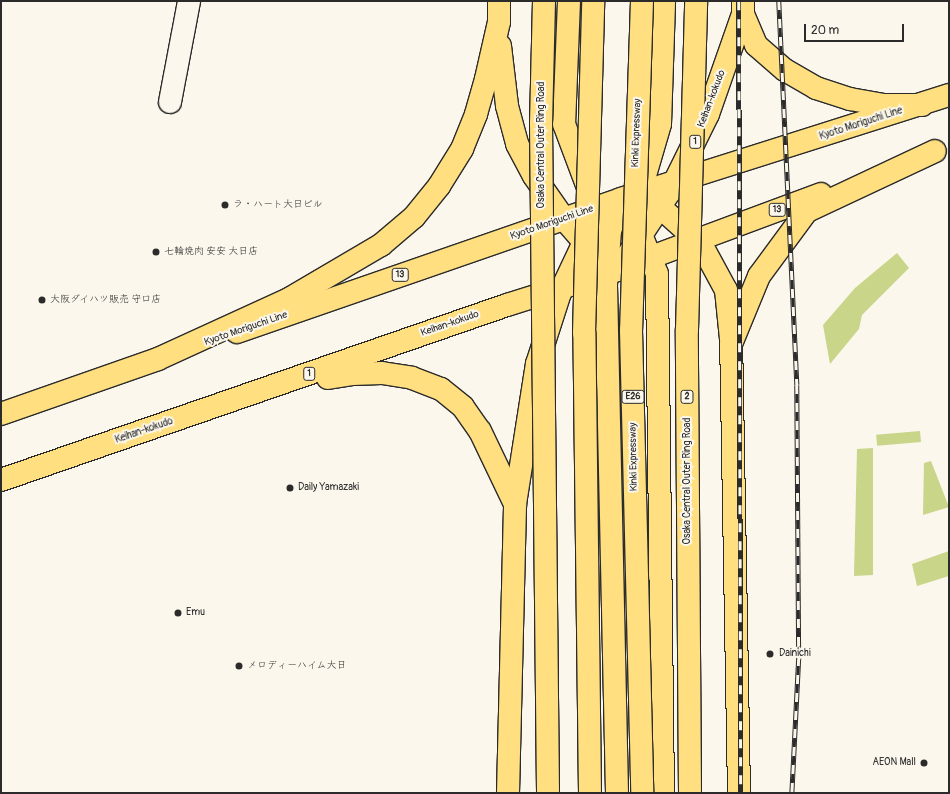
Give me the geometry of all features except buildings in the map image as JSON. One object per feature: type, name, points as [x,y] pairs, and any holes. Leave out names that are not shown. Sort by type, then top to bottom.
[{"type":"main road","points":[[499,1],[499,22],[507,106],[517,144],[534,176],[564,219],[584,242],[610,263]]},
{"type":"main road","name":"Osaka Central Outer Ring Road","points":[[544,1],[542,130],[548,793]]},
{"type":"main road","points":[[569,1],[564,124],[598,216],[610,263]]},
{"type":"main road","points":[[590,793],[584,333],[593,1]]},
{"type":"main road","name":"Kinki Expressway","points":[[642,1],[631,330],[642,793]]},
{"type":"main road","points":[[617,793],[606,358],[610,231],[635,209],[660,124],[664,1]]},
{"type":"main road","name":"Osaka Central Outer Ring Road","points":[[690,793],[687,330],[696,1]]},
{"type":"main road","points":[[743,8],[756,45],[785,70],[816,88],[850,99],[878,104],[922,105]]},
{"type":"main road","name":"Keihan-kokudo","points":[[1,480],[564,287],[610,263],[635,209],[660,207],[674,183],[708,114],[743,8]]},
{"type":"main road","points":[[1,414],[158,359],[289,300],[344,269],[381,245],[414,217],[439,186],[462,149],[476,114],[499,22]]},
{"type":"main road","name":"Kyoto Moriguchi Line","points":[[158,359],[564,219],[598,216],[635,209],[674,183],[922,105],[949,95]]},
{"type":"main road","points":[[731,344],[758,276],[807,211],[942,148]]},
{"type":"main road","name":"13","points":[[610,263],[650,258],[942,148]]},
{"type":"main road","points":[[635,209],[660,207],[697,240],[726,290],[731,344],[739,793]]},
{"type":"main road","points":[[635,209],[650,258],[657,274],[663,793]]},
{"type":"main road","points":[[508,793],[514,504],[536,364],[564,287],[584,242],[598,216]]},
{"type":"main road","points":[[269,388],[352,374],[382,373],[412,378],[441,389],[463,407],[480,431],[514,504]]},
{"type":"lane","points":[[170,102],[189,1]]},
{"type":"green space","points":[[897,253],[909,268],[862,315],[859,329],[830,364],[823,325],[855,288]]},
{"type":"green space","points":[[920,431],[921,442],[877,446],[876,435]]},
{"type":"green space","points":[[873,448],[873,575],[854,576],[857,449]]},
{"type":"green space","points":[[931,461],[949,507],[923,515],[924,463]]},
{"type":"green space","points":[[949,551],[949,576],[917,586],[912,564]]},
{"type":"railway","points":[[739,1],[741,793]]},
{"type":"railway","points":[[779,1],[797,385],[799,657],[792,793]]},
{"type":"place","name":"ラ・ハート大日ビル","points":[[225,205]]},
{"type":"place","name":"七輪焼肉 安安 大日店","points":[[156,252]]},
{"type":"place","name":"大阪ダイハツ販売 守口店","points":[[42,300]]},
{"type":"place","name":"Daily Yamazaki","points":[[290,488]]},
{"type":"place","name":"Emu","points":[[178,613]]},
{"type":"place","name":"Dainichi","points":[[770,654]]},
{"type":"place","name":"メロディーハイム大日","points":[[239,666]]},
{"type":"place","name":"AEON Mall","points":[[924,763]]}]
